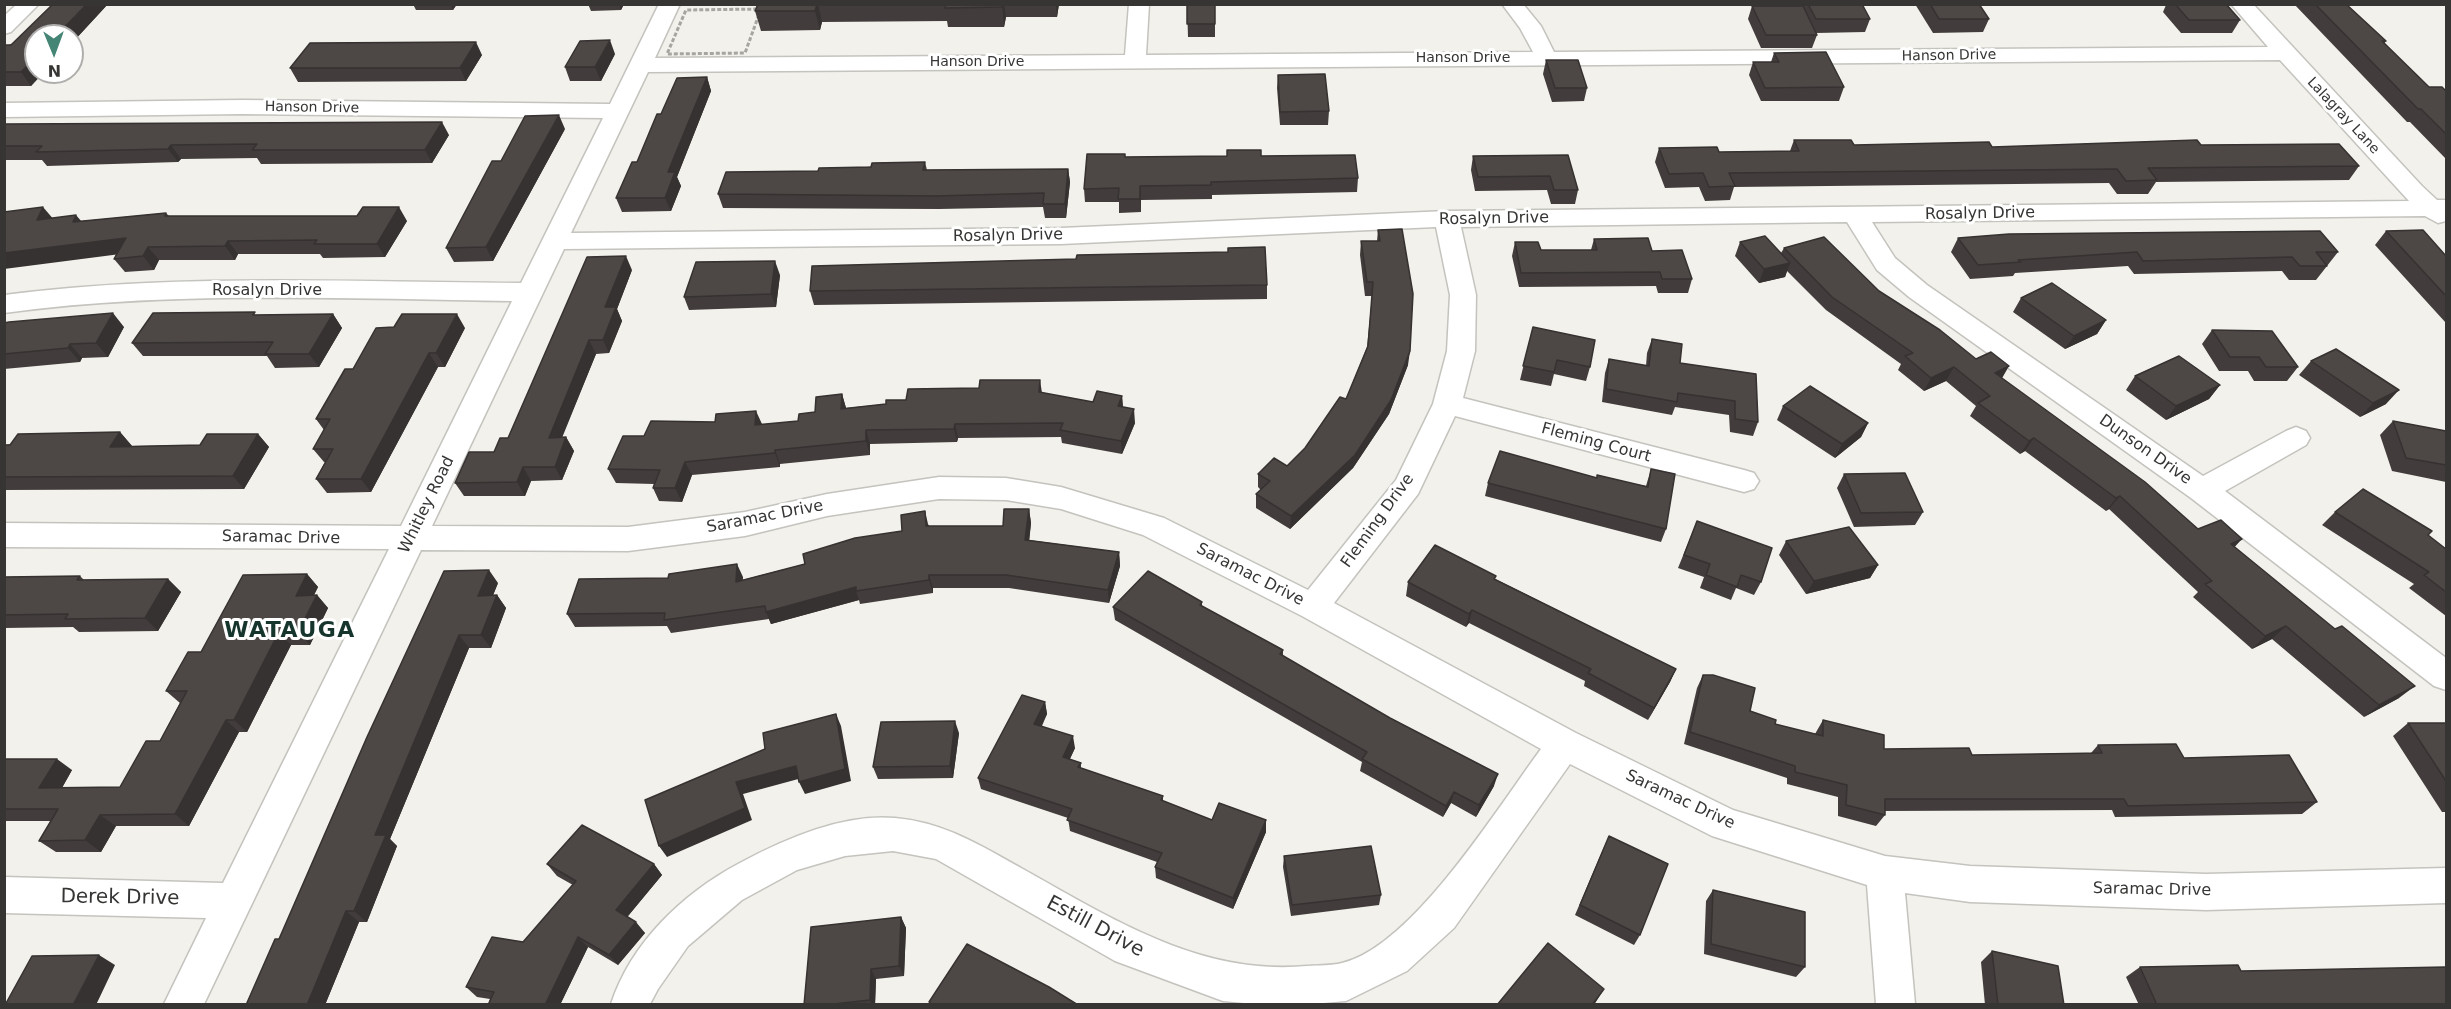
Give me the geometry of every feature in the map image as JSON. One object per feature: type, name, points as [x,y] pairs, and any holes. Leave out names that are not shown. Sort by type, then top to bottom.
[{"type":"street","points":[[4,28],[29,4]]},
{"type":"street","name":"Whitley Road","points":[[184,1005],[670,4]]},
{"type":"street","points":[[1135,61],[1138,4]]},
{"type":"street","points":[[1512,4],[1530,26],[1546,57]]},
{"type":"street","name":"Lalagray Lane","points":[[2241,4],[2412,191],[2442,213]]},
{"type":"street","name":"Hanson Drive","points":[[642,65],[2284,53]]},
{"type":"street","name":"Hanson Drive","points":[[4,110],[242,107],[619,111]]},
{"type":"street","name":"Rosalyn Drive","points":[[556,241],[1061,236],[1448,219],[2442,213]]},
{"type":"street","name":"Dunson Drive","points":[[1855,215],[1886,264],[1918,291],[2202,490],[2446,676]]},
{"type":"street","name":"Fleming Drive","points":[[1313,607],[1408,486],[1447,404],[1461,351],[1463,295],[1448,219]]},
{"type":"street","name":"Rosalyn Drive","points":[[4,304],[48,296],[91,293],[250,290],[531,292]]},
{"type":"street","name":"Fleming Court","points":[[1447,404],[1744,481]]},
{"type":"street","points":[[2202,490],[2296,438]]},
{"type":"street","name":"Saramac Drive","points":[[4,535],[411,540],[628,539],[745,524],[827,505],[939,488],[1006,489],[1061,498],[1153,526],[1313,607],[1564,744],[1725,824],[1810,852],[1885,873],[1970,884],[2070,889],[2205,892],[2446,886]]},
{"type":"street","name":"Estill Drive","points":[[630,1005],[644,975],[675,933],[729,888],[788,856],[845,839],[893,834],[942,843],[1129,948],[1223,982],[1281,988],[1346,981],[1393,958],[1441,915],[1564,744]]},
{"type":"street","points":[[1885,873],[1895,1005]]},
{"type":"street","name":"Derek Drive","points":[[4,896],[235,901]]},
{"type":"path","points":[[761,9],[745,53],[667,54],[686,10],[761,9]]},
{"type":"building","points":[[53,4],[87,4],[68,24],[33,24]]},
{"type":"building","points":[[758,4],[817,4],[815,11],[755,11]]},
{"type":"building","points":[[946,4],[1002,4],[1002,7],[945,8]]},
{"type":"building","points":[[1187,4],[1215,4],[1215,24],[1187,24]]},
{"type":"building","points":[[1808,4],[1862,4],[1870,19],[1816,19]]},
{"type":"building","points":[[1930,4],[1979,4],[1989,19],[1939,19]]},
{"type":"building","points":[[2175,4],[2226,4],[2240,20],[2189,20]]},
{"type":"building","points":[[2315,4],[2346,4],[2386,41],[2382,41],[2429,87],[2442,87],[2446,91],[2446,134],[2421,109],[2418,109]]},
{"type":"building","points":[[1752,6],[1803,6],[1817,35],[1766,35]]},
{"type":"building","points":[[24,32],[24,69],[21,72],[4,72],[4,47],[11,45]]},
{"type":"building","points":[[610,40],[595,67],[565,67],[580,41]]},
{"type":"building","points":[[476,42],[460,68],[290,68],[310,43]]},
{"type":"building","points":[[1826,52],[1844,87],[1765,88],[1753,62],[1779,62],[1774,53]]},
{"type":"building","points":[[1546,60],[1578,60],[1587,88],[1555,88]]},
{"type":"building","points":[[1325,74],[1329,111],[1280,112],[1278,75]]},
{"type":"building","points":[[707,77],[668,172],[675,172],[665,198],[616,198],[632,162],[637,162],[657,114],[661,114],[677,78]]},
{"type":"building","points":[[559,115],[486,247],[446,248],[492,161],[501,161],[525,116]]},
{"type":"building","points":[[442,122],[425,150],[252,150],[257,144],[171,145],[168,149],[36,152],[42,146],[4,146],[4,124]]},
{"type":"building","points":[[1794,140],[1851,140],[1854,145],[1989,142],[1992,147],[2197,140],[2201,145],[2339,144],[2359,166],[2148,168],[2157,180],[2126,181],[2117,169],[1729,173],[1735,186],[1709,187],[1703,173],[1669,174],[1659,148],[1717,147],[1719,152],[1799,151]]},
{"type":"building","points":[[1227,150],[1261,150],[1261,156],[1355,155],[1358,178],[1140,186],[1140,199],[1118,199],[1119,188],[1084,189],[1087,154],[1125,154],[1125,157],[1227,156]]},
{"type":"building","points":[[1568,155],[1578,190],[1554,190],[1550,176],[1478,177],[1473,156]]},
{"type":"building","points":[[925,162],[923,170],[1068,169],[1065,204],[1043,204],[1044,193],[937,196],[718,194],[726,172],[818,171],[819,168],[871,167],[872,163]]},
{"type":"building","points":[[43,207],[37,220],[76,215],[73,222],[166,213],[165,216],[357,216],[363,207],[399,207],[377,244],[314,244],[317,240],[228,241],[225,246],[148,247],[143,256],[114,259],[126,238],[4,253],[4,212]]},
{"type":"building","points":[[1402,229],[1413,294],[1410,351],[1391,400],[1355,455],[1291,516],[1256,494],[1270,481],[1258,474],[1274,458],[1287,466],[1305,448],[1340,397],[1346,399],[1368,346],[1373,282],[1367,282],[1361,241],[1380,241],[1378,230]]},
{"type":"building","points":[[2423,230],[2446,256],[2446,296],[2386,231]]},
{"type":"building","points":[[2320,231],[2338,252],[2316,252],[2327,266],[2300,266],[2292,257],[2143,261],[2137,252],[1978,265],[1958,238],[2009,234]]},
{"type":"building","points":[[1765,236],[1790,263],[1764,269],[1740,242]]},
{"type":"building","points":[[1824,237],[1879,291],[1940,330],[1976,359],[1991,352],[2009,366],[1995,373],[2145,482],[2198,529],[2221,520],[2242,539],[2231,544],[2335,629],[2342,626],[2415,686],[2379,705],[2286,626],[2265,636],[2205,584],[2212,581],[2120,496],[2116,498],[2034,438],[2029,441],[1978,403],[1990,396],[1954,367],[1931,378],[1905,356],[1913,353],[1832,297],[1784,248]]},
{"type":"building","points":[[1648,238],[1652,251],[1682,250],[1692,279],[1662,279],[1660,272],[1521,273],[1515,242],[1538,242],[1541,250],[1597,250],[1594,239]]},
{"type":"building","points":[[1265,247],[1267,285],[810,291],[812,266],[1076,259],[1077,255],[1228,252],[1228,248]]},
{"type":"building","points":[[626,256],[605,307],[616,307],[603,340],[589,340],[549,438],[566,437],[555,467],[523,467],[517,482],[455,483],[469,452],[494,452],[500,438],[508,438],[587,257]]},
{"type":"building","points":[[775,261],[771,294],[684,297],[696,262]]},
{"type":"building","points":[[2052,283],[2106,320],[2074,336],[2021,298]]},
{"type":"building","points":[[255,312],[253,315],[333,314],[309,354],[265,354],[273,342],[132,343],[153,313]]},
{"type":"building","points":[[113,313],[96,343],[70,344],[68,348],[4,354],[4,323]]},
{"type":"building","points":[[402,314],[457,314],[436,353],[429,353],[361,479],[316,479],[333,449],[313,449],[330,419],[316,419],[345,369],[353,369],[376,328],[394,327]]},
{"type":"building","points":[[1533,327],[1595,340],[1590,367],[1557,360],[1554,372],[1523,366]]},
{"type":"building","points":[[2212,330],[2272,331],[2298,367],[2266,367],[2259,357],[2230,357]]},
{"type":"building","points":[[1652,339],[1682,344],[1680,363],[1756,374],[1758,422],[1735,419],[1735,401],[1678,393],[1677,402],[1606,389],[1609,359],[1649,366]]},
{"type":"building","points":[[2336,349],[2399,390],[2373,403],[2311,361]]},
{"type":"building","points":[[2179,356],[2220,385],[2176,406],[2135,376]]},
{"type":"building","points":[[980,380],[1040,380],[1039,392],[1093,402],[1097,391],[1122,396],[1118,406],[1134,409],[1121,441],[1060,430],[1063,423],[955,424],[954,429],[866,430],[866,441],[685,462],[675,488],[653,488],[660,470],[608,469],[623,436],[644,436],[651,421],[715,422],[716,414],[756,411],[755,425],[798,421],[799,414],[815,412],[816,397],[842,394],[841,409],[886,404],[886,400],[906,400],[908,389],[979,388]]},
{"type":"building","points":[[1810,386],[1868,423],[1842,444],[1783,406]]},
{"type":"building","points":[[2393,421],[2446,431],[2446,465],[2406,458]]},
{"type":"building","points":[[120,432],[110,447],[200,445],[207,434],[258,434],[233,476],[4,477],[4,445],[10,445],[18,434]]},
{"type":"building","points":[[1500,451],[1597,478],[1597,475],[1648,487],[1651,469],[1675,474],[1666,529],[1488,483]]},
{"type":"building","points":[[1905,473],[1923,512],[1861,513],[1844,474]]},
{"type":"building","points":[[2363,489],[2432,531],[2428,535],[2446,549],[2446,592],[2424,575],[2429,572],[2335,512]]},
{"type":"building","points":[[1004,509],[1029,509],[1025,540],[1119,552],[1108,590],[1006,575],[929,575],[929,580],[856,591],[856,587],[766,612],[765,606],[664,620],[665,613],[567,614],[579,579],[668,578],[669,574],[737,564],[736,582],[805,564],[803,554],[855,538],[902,531],[901,515],[925,511],[926,526],[1003,526]]},
{"type":"building","points":[[1697,521],[1772,548],[1761,582],[1741,575],[1737,587],[1706,575],[1710,564],[1684,555]]},
{"type":"building","points":[[1849,527],[1878,565],[1814,581],[1786,541]]},
{"type":"building","points":[[1435,545],[1496,576],[1494,579],[1676,669],[1654,708],[1588,673],[1591,669],[1472,610],[1469,614],[1408,582]]},
{"type":"building","points":[[489,570],[478,596],[497,595],[481,635],[459,635],[375,835],[386,835],[354,911],[346,911],[307,1005],[246,1005],[275,939],[279,939],[367,737],[444,571]]},
{"type":"building","points":[[1148,571],[1202,602],[1200,605],[1283,650],[1280,654],[1390,718],[1498,774],[1479,805],[1454,792],[1446,806],[1362,759],[1367,752],[1113,607]]},
{"type":"building","points":[[307,574],[296,596],[317,595],[298,632],[279,632],[234,720],[226,720],[175,814],[100,815],[85,840],[39,841],[58,809],[4,809],[4,759],[57,759],[39,788],[120,787],[146,741],[160,741],[187,691],[166,691],[188,652],[201,652],[243,575]]},
{"type":"building","points":[[80,576],[77,580],[168,579],[145,618],[65,619],[68,614],[4,615],[4,577]]},
{"type":"building","points":[[1703,675],[1713,675],[1755,688],[1750,711],[1776,720],[1775,724],[1823,736],[1823,720],[1884,735],[1884,749],[1969,748],[1972,755],[2102,753],[2098,745],[2176,744],[2184,758],[2289,755],[2317,802],[2128,806],[2124,799],[1885,799],[1885,815],[1846,805],[1847,785],[1795,772],[1795,766],[1690,732]]},
{"type":"building","points":[[1022,695],[1045,702],[1034,724],[1073,736],[1063,757],[1081,763],[1078,767],[1163,796],[1161,800],[1212,820],[1219,803],[1266,820],[1233,898],[1155,867],[1162,853],[1067,820],[1072,809],[978,778]]},
{"type":"building","points":[[836,714],[845,769],[799,782],[796,766],[736,782],[745,808],[659,846],[645,800],[765,749],[763,733]]},
{"type":"building","points":[[955,721],[950,766],[873,767],[881,722]]},
{"type":"building","points":[[2408,723],[2446,723],[2446,781]]},
{"type":"building","points":[[582,825],[654,864],[616,910],[636,922],[609,955],[578,937],[545,1005],[488,1005],[494,992],[466,987],[492,937],[523,942],[576,881],[547,864]]},
{"type":"building","points":[[1609,836],[1668,864],[1640,935],[1580,905]]},
{"type":"building","points":[[1371,846],[1381,895],[1292,905],[1284,856]]},
{"type":"building","points":[[1713,890],[1805,912],[1805,967],[1711,944]]},
{"type":"building","points":[[901,917],[899,966],[871,969],[870,1000],[804,1005],[811,927]]},
{"type":"building","points":[[1548,943],[1604,989],[1592,1005],[1497,1005]]},
{"type":"building","points":[[967,944],[1049,987],[1078,1005],[933,1005],[929,1002]]},
{"type":"building","points":[[1992,951],[2058,966],[2064,1005],[1998,1005]]},
{"type":"building","points":[[99,955],[73,1005],[5,1005],[32,956]]},
{"type":"building","points":[[2238,965],[2241,971],[2446,967],[2446,1005],[2157,1005],[2140,967]]},
{"type":"district","name":"WATAUGA","points":[[290,631]]}]
